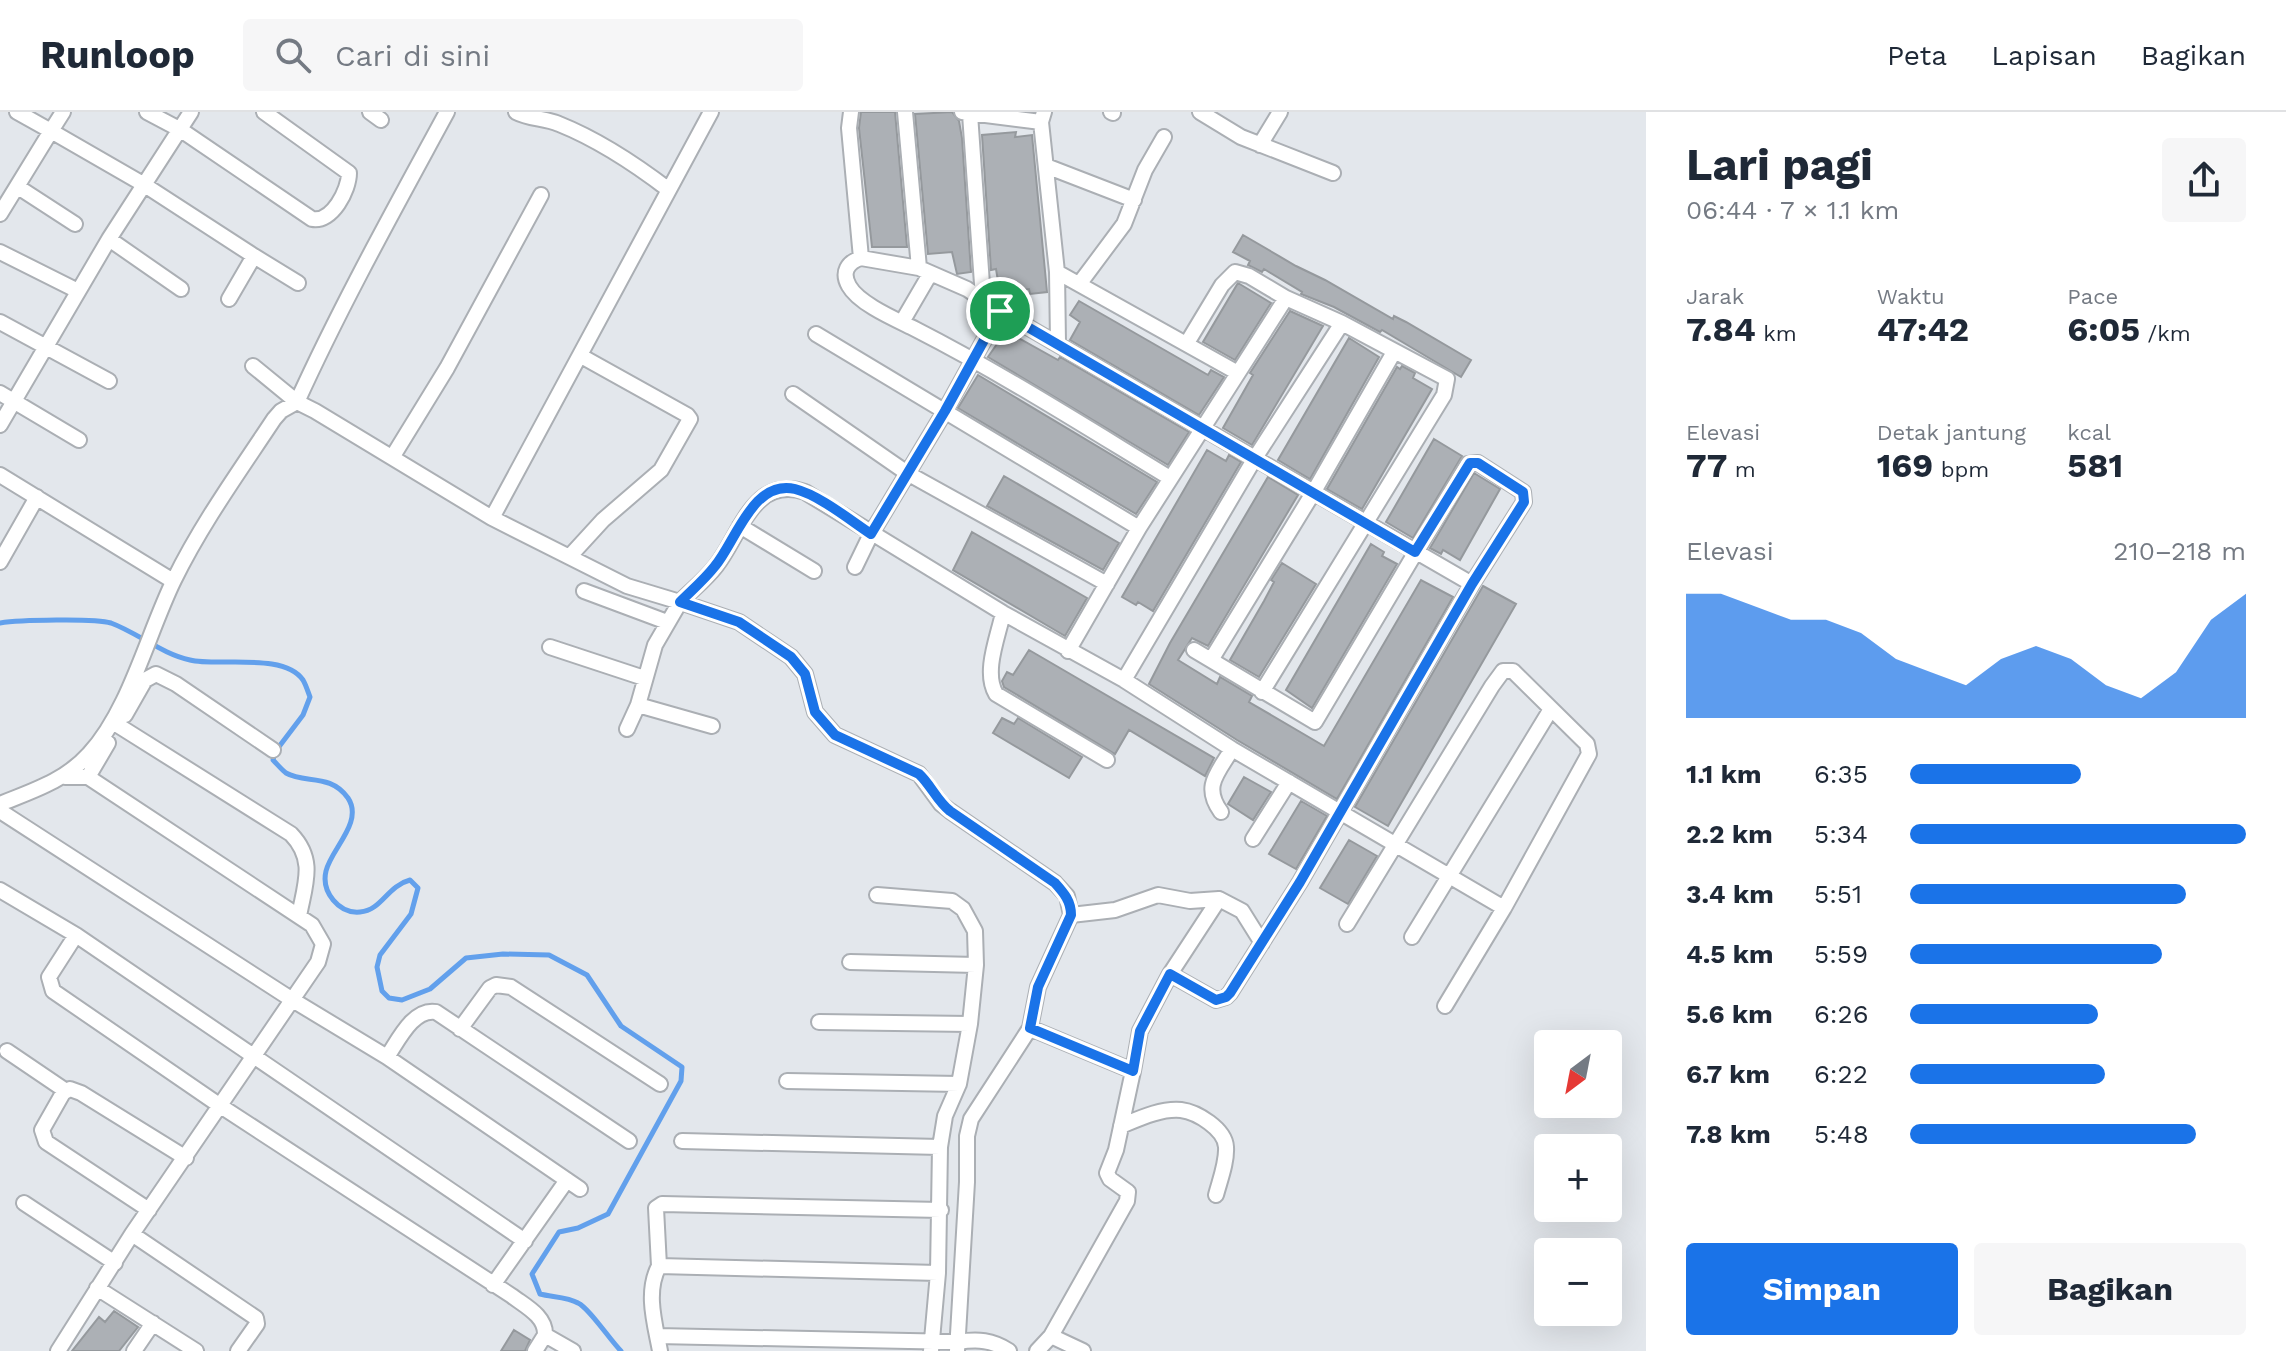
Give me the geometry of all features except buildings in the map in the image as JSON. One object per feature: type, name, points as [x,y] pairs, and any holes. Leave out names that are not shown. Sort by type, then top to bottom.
[{"type":"street","points":[[17,112],[143,184],[298,283]]},
{"type":"street","points":[[0,214],[63,112]]},
{"type":"street","points":[[147,112],[181,130],[312,219],[322,220],[330,214],[346,189],[349,173],[274,115]]},
{"type":"street","points":[[0,425],[109,239],[191,112]]},
{"type":"street","points":[[0,804],[65,777],[90,753],[117,715],[173,581],[194,542],[274,419],[297,402],[360,271],[447,112]]},
{"type":"street","points":[[516,112],[558,123],[576,132],[635,165],[669,190]]},
{"type":"street","points":[[492,518],[711,112]]},
{"type":"street","points":[[851,112],[849,128],[861,258]]},
{"type":"street","points":[[902,322],[924,271],[905,112]]},
{"type":"street","points":[[1200,112],[1260,145],[1333,173]]},
{"type":"street","points":[[1260,145],[1280,112]]},
{"type":"street","points":[[983,298],[965,113],[1043,117],[1057,272],[1058,343]]},
{"type":"street","points":[[1080,283],[1124,224],[1145,170],[1164,137]]},
{"type":"street","points":[[1046,166],[1134,200]]},
{"type":"street","points":[[18,187],[75,224]]},
{"type":"street","points":[[393,456],[447,368],[541,195]]},
{"type":"street","points":[[109,239],[181,289]]},
{"type":"street","points":[[0,252],[78,291]]},
{"type":"street","points":[[229,299],[254,256]]},
{"type":"street","points":[[1170,478],[974,359],[878,310],[850,288],[846,268],[861,258],[924,271],[983,298],[1000,311],[1472,584]]},
{"type":"street","points":[[1057,272],[1238,373]]},
{"type":"street","points":[[1187,343],[1222,285],[1235,272],[1249,276],[1286,298],[1342,323],[1447,379],[1447,391],[1262,692]]},
{"type":"street","points":[[1068,651],[1139,528],[1286,298]]},
{"type":"street","points":[[855,567],[1000,311]]},
{"type":"street","points":[[0,322],[109,381]]},
{"type":"street","points":[[1124,680],[1255,458],[1342,323]]},
{"type":"street","points":[[816,334],[1139,528]]},
{"type":"street","points":[[1211,660],[1394,352]]},
{"type":"street","points":[[570,556],[597,526],[661,470],[690,419],[581,356]]},
{"type":"street","points":[[253,366],[297,402],[393,456],[492,518],[627,586],[739,622],[791,657],[805,674],[815,712],[835,735],[919,774],[941,804],[1055,883],[1067,896],[1071,915],[1038,987],[1030,1028],[971,1119],[966,1147],[967,1182],[957,1347]]},
{"type":"street","points":[[0,393],[79,440]]},
{"type":"street","points":[[793,394],[907,473],[1107,584]]},
{"type":"street","points":[[1170,974],[1216,1000],[1230,993],[1525,496],[1478,463],[1468,464],[1415,552],[1322,726],[1194,650]]},
{"type":"street","points":[[0,475],[173,581]]},
{"type":"street","points":[[627,729],[638,705],[655,645],[680,602],[717,565],[758,502],[769,492],[792,488],[805,492],[1003,613],[1124,680],[1232,749],[1504,908]]},
{"type":"street","points":[[0,562],[37,497]]},
{"type":"street","points":[[740,526],[814,571]]},
{"type":"street","points":[[584,591],[667,622]]},
{"type":"street","points":[[1003,613],[990,672],[991,686],[996,694],[1107,760]]},
{"type":"street","points":[[550,647],[644,678]]},
{"type":"street","points":[[1347,924],[1503,671],[1508,669],[1517,674],[1587,744],[1589,754],[1504,908],[1445,1006]]},
{"type":"street","points":[[88,777],[145,680],[156,674],[176,684],[273,750]]},
{"type":"street","points":[[638,705],[712,726]]},
{"type":"street","points":[[1412,937],[1551,709]]},
{"type":"street","points":[[119,726],[298,841],[307,861],[299,916]]},
{"type":"street","points":[[1221,812],[1211,795],[1211,788],[1232,749]]},
{"type":"street","points":[[58,1351],[132,1234],[318,962],[323,944],[312,925],[88,777],[65,777]]},
{"type":"street","points":[[1253,839],[1289,782]]},
{"type":"street","points":[[0,811],[291,999],[387,1057],[574,1185],[525,1241],[493,1285]]},
{"type":"street","points":[[0,890],[76,935],[525,1241]]},
{"type":"street","points":[[877,895],[952,901],[963,909],[975,931],[976,965],[970,1024],[959,1084],[945,1116],[940,1147],[941,1210],[931,1346]]},
{"type":"street","points":[[1071,915],[1115,910],[1158,895],[1190,901],[1219,899],[1242,911],[1262,943]]},
{"type":"street","points":[[1037,1351],[1051,1336],[1127,1201],[1128,1192],[1110,1179],[1107,1173],[1116,1150],[1140,1031],[1170,974],[1219,899]]},
{"type":"street","points":[[76,935],[49,977],[53,991],[540,1317],[545,1325],[545,1335],[535,1351]]},
{"type":"street","points":[[850,962],[976,965]]},
{"type":"street","points":[[460,1029],[490,988],[496,985],[511,987],[660,1084]]},
{"type":"street","points":[[387,1057],[415,1018],[425,1011],[436,1012],[629,1141]]},
{"type":"street","points":[[819,1022],[970,1024]]},
{"type":"street","points":[[1030,1028],[1133,1071]]},
{"type":"street","points":[[7,1051],[66,1091],[81,1093],[186,1158]]},
{"type":"street","points":[[787,1081],[959,1084]]},
{"type":"street","points":[[66,1091],[42,1130],[46,1142],[149,1210]]},
{"type":"street","points":[[1121,1126],[1149,1115],[1181,1110],[1209,1122],[1223,1133],[1226,1146],[1216,1195]]},
{"type":"street","points":[[682,1141],[940,1147]]},
{"type":"street","points":[[24,1203],[115,1263]]},
{"type":"street","points":[[941,1210],[662,1204],[656,1208],[659,1266],[652,1279],[653,1326],[659,1344],[957,1347],[993,1342],[1009,1351]]},
{"type":"street","points":[[132,1234],[256,1318],[257,1324],[238,1351]]},
{"type":"street","points":[[659,1266],[938,1273]]},
{"type":"street","points":[[97,1288],[196,1351]]},
{"type":"street","points":[[134,1351],[153,1323]]},
{"type":"street","points":[[545,1335],[573,1351]]},
{"type":"street","points":[[1051,1336],[1083,1351]]},
{"type":"waterway","points":[[0,623],[102,621],[190,660],[266,663],[294,671],[303,680],[310,697],[303,715],[275,752],[273,760],[293,776],[333,785],[348,798],[352,807],[349,826],[326,871],[329,894],[345,909],[360,912],[374,907],[402,883],[410,880],[418,888],[411,914],[380,955],[377,967],[382,991],[389,998],[402,1000],[430,989],[466,958],[503,954],[549,955],[587,975],[621,1026],[682,1067],[681,1081],[608,1214],[578,1228],[559,1232],[532,1274],[540,1294],[569,1299],[583,1306],[621,1351]]},
{"type":"route","points":[[1000,311],[1415,552],[1468,464],[1478,463],[1525,496],[1300,882],[1230,993],[1216,1000],[1170,974],[1140,1031],[1133,1071],[1030,1028],[1038,987],[1071,915],[1067,896],[1055,883],[941,804],[919,774],[835,735],[815,712],[805,674],[791,657],[739,622],[680,602],[717,565],[758,502],[769,492],[780,488],[805,492],[871,534],[945,411],[1000,311]]}]
